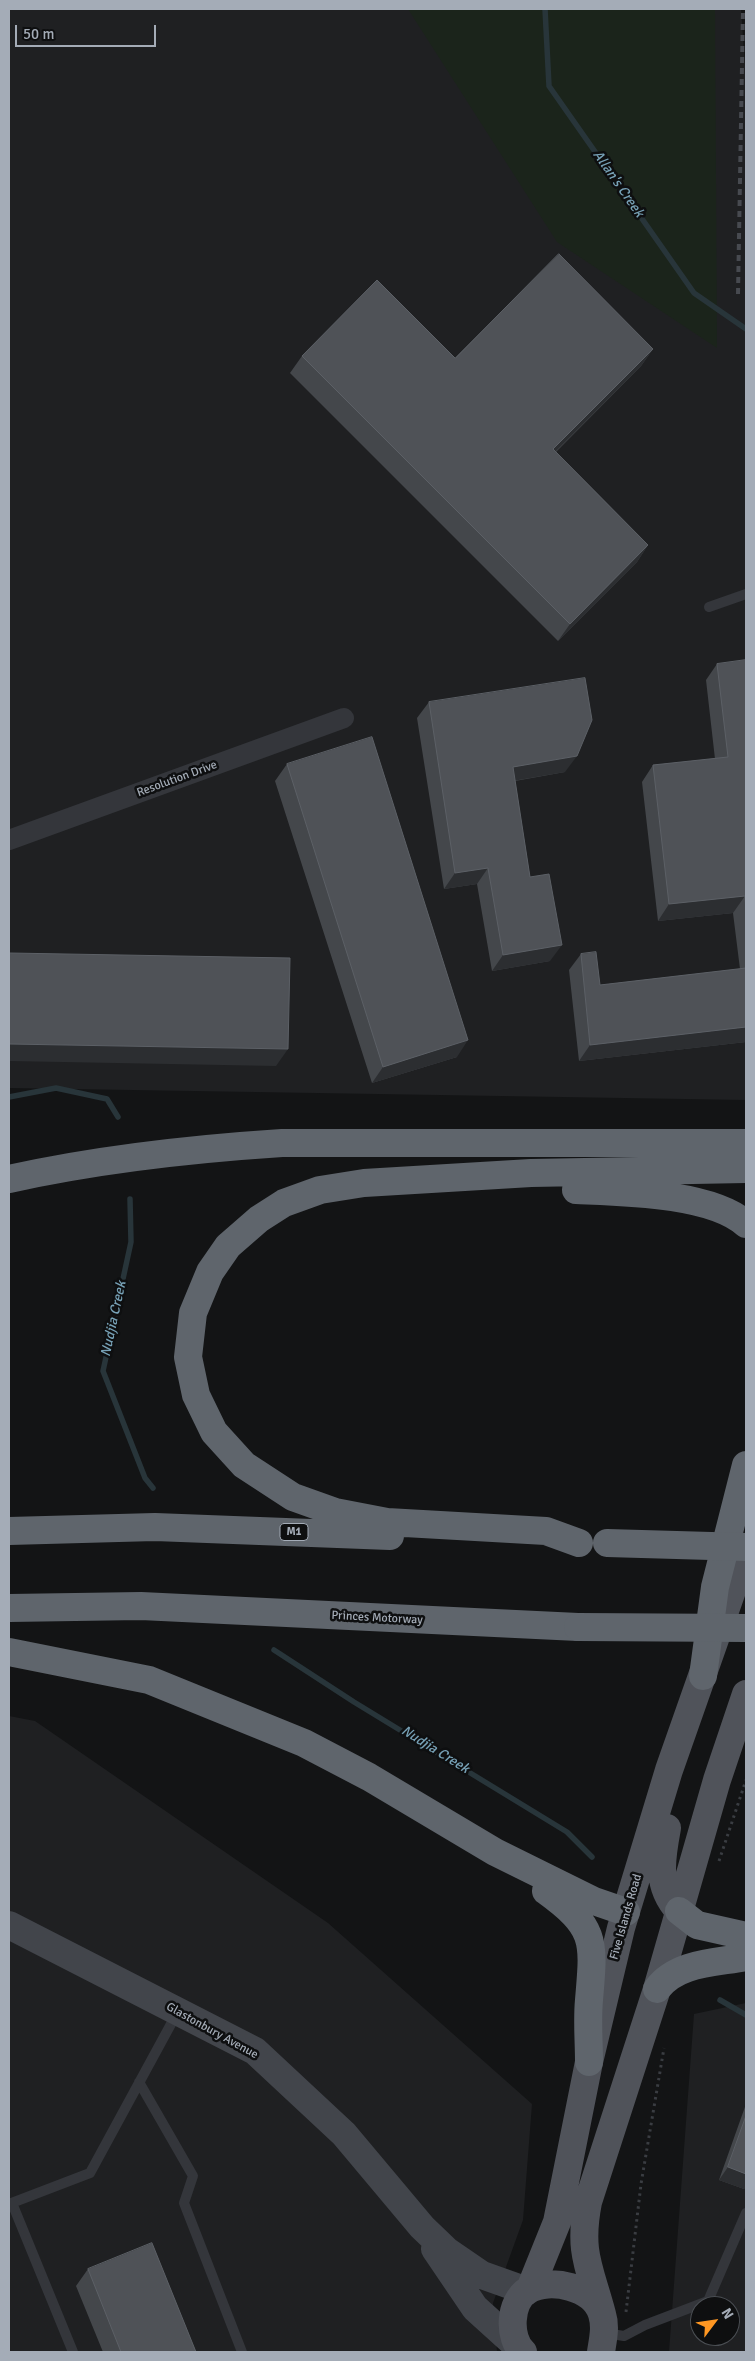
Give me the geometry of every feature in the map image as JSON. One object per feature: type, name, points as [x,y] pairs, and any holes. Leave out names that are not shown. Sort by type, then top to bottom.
[{"type":"highway","points":[[9,1179],[115,1160],[207,1149],[282,1143],[746,1143]]},
{"type":"highway","points":[[579,1543],[546,1531],[386,1522],[335,1512],[293,1497],[244,1465],[214,1432],[196,1396],[188,1357],[193,1312],[210,1272],[228,1246],[259,1218],[284,1203],[320,1190],[364,1183],[531,1173],[746,1169]]},
{"type":"highway","points":[[474,1177],[512,1187],[622,1192],[706,1204],[736,1215],[746,1224]]},
{"type":"highway","points":[[704,1676],[715,1587],[746,1465]]},
{"type":"highway","name":"M1","points":[[9,1530],[155,1527],[579,1543],[746,1547]]},
{"type":"highway","name":"Princes Motorway","points":[[9,1608],[141,1606],[578,1627],[746,1628]]},
{"type":"highway","points":[[9,1652],[149,1680],[304,1743],[369,1777],[495,1852],[594,1901],[626,1912]]},
{"type":"highway","points":[[495,1852],[571,1910],[586,1930],[591,1944],[593,1962],[588,2010],[589,2062]]},
{"type":"highway","points":[[673,1904],[697,1925],[746,1936]]},
{"type":"highway","points":[[658,1989],[666,1978],[682,1969],[746,1957]]},
{"type":"main road","name":"Five Islands Road","points":[[521,2350],[513,2323],[519,2301],[529,2290],[557,2222],[589,2062],[626,1912],[669,1770],[704,1676],[746,1551]]},
{"type":"main road","points":[[605,2338],[584,2250],[586,2212],[658,1989],[673,1904],[746,1694]]},
{"type":"main road","points":[[673,1904],[661,1880],[661,1860],[684,1731]]},
{"type":"main road","points":[[626,1912],[646,1907],[673,1904]]},
{"type":"main road","name":"Glastonbury Avenue","points":[[9,1925],[254,2051],[344,2134],[422,2227],[447,2251],[491,2279],[529,2290]]},
{"type":"main road","name":"Glastonbury Avenue","points":[[422,2227],[467,2298],[483,2317],[521,2350]]},
{"type":"main road","points":[[529,2290],[551,2285],[574,2288],[593,2300],[605,2338]]},
{"type":"street","name":"Resolution Drive","points":[[9,840],[344,718]]},
{"type":"lane","points":[[709,607],[746,594]]},
{"type":"lane","points":[[73,2352],[10,2203],[90,2172],[177,2012]]},
{"type":"lane","points":[[139,2082],[193,2176],[184,2203],[242,2352]]},
{"type":"lane","points":[[605,2338],[708,2301],[746,2213]]},
{"type":"path","points":[[605,2338],[641,2184],[666,2040]]},
{"type":"shaded area","points":[[9,9],[741,9],[746,80],[746,1100],[9,1088]]},
{"type":"shaded area","points":[[408,9],[715,9],[717,348],[557,242]]},
{"type":"shaded area","points":[[9,1716],[35,1721],[328,1923],[532,2104],[523,2220],[493,2303],[497,2352],[9,2352]]},
{"type":"shaded area","points":[[746,2003],[746,2352],[669,2352],[694,2014]]},
{"type":"building","points":[[559,254],[653,349],[553,449],[648,545],[570,624],[302,356],[377,280],[455,358]]},
{"type":"building","points":[[746,660],[746,911],[745,896],[669,904],[653,765],[728,757],[717,664]]},
{"type":"building","points":[[585,678],[592,720],[577,756],[513,767],[530,877],[549,874],[562,945],[503,955],[488,868],[455,873],[429,702]]},
{"type":"building","points":[[372,737],[468,1040],[383,1067],[287,764]]},
{"type":"building","points":[[596,952],[600,985],[746,968],[746,1027],[590,1045],[581,954]]},
{"type":"building","points":[[9,953],[290,958],[288,1049],[9,1044]]},
{"type":"building","points":[[746,2116],[746,2174],[728,2167]]},
{"type":"building","points":[[152,2243],[196,2352],[121,2352],[88,2269]]},
{"type":"waterway","name":"Allan's Creek","points":[[545,9],[549,86],[694,293],[746,329]]},
{"type":"waterway","name":"Nudjia Creek","points":[[9,1097],[56,1088],[107,1099],[118,1117]]},
{"type":"waterway","name":"Nudjia Creek","points":[[130,1199],[131,1242],[103,1371],[145,1478],[153,1488]]},
{"type":"waterway","name":"Nudjia Creek","points":[[274,1650],[354,1702],[567,1832],[592,1857]]},
{"type":"waterway","name":"Nudjia Creek","points":[[720,2000],[746,2015]]},
{"type":"railway","points":[[738,294],[743,9]]}]
